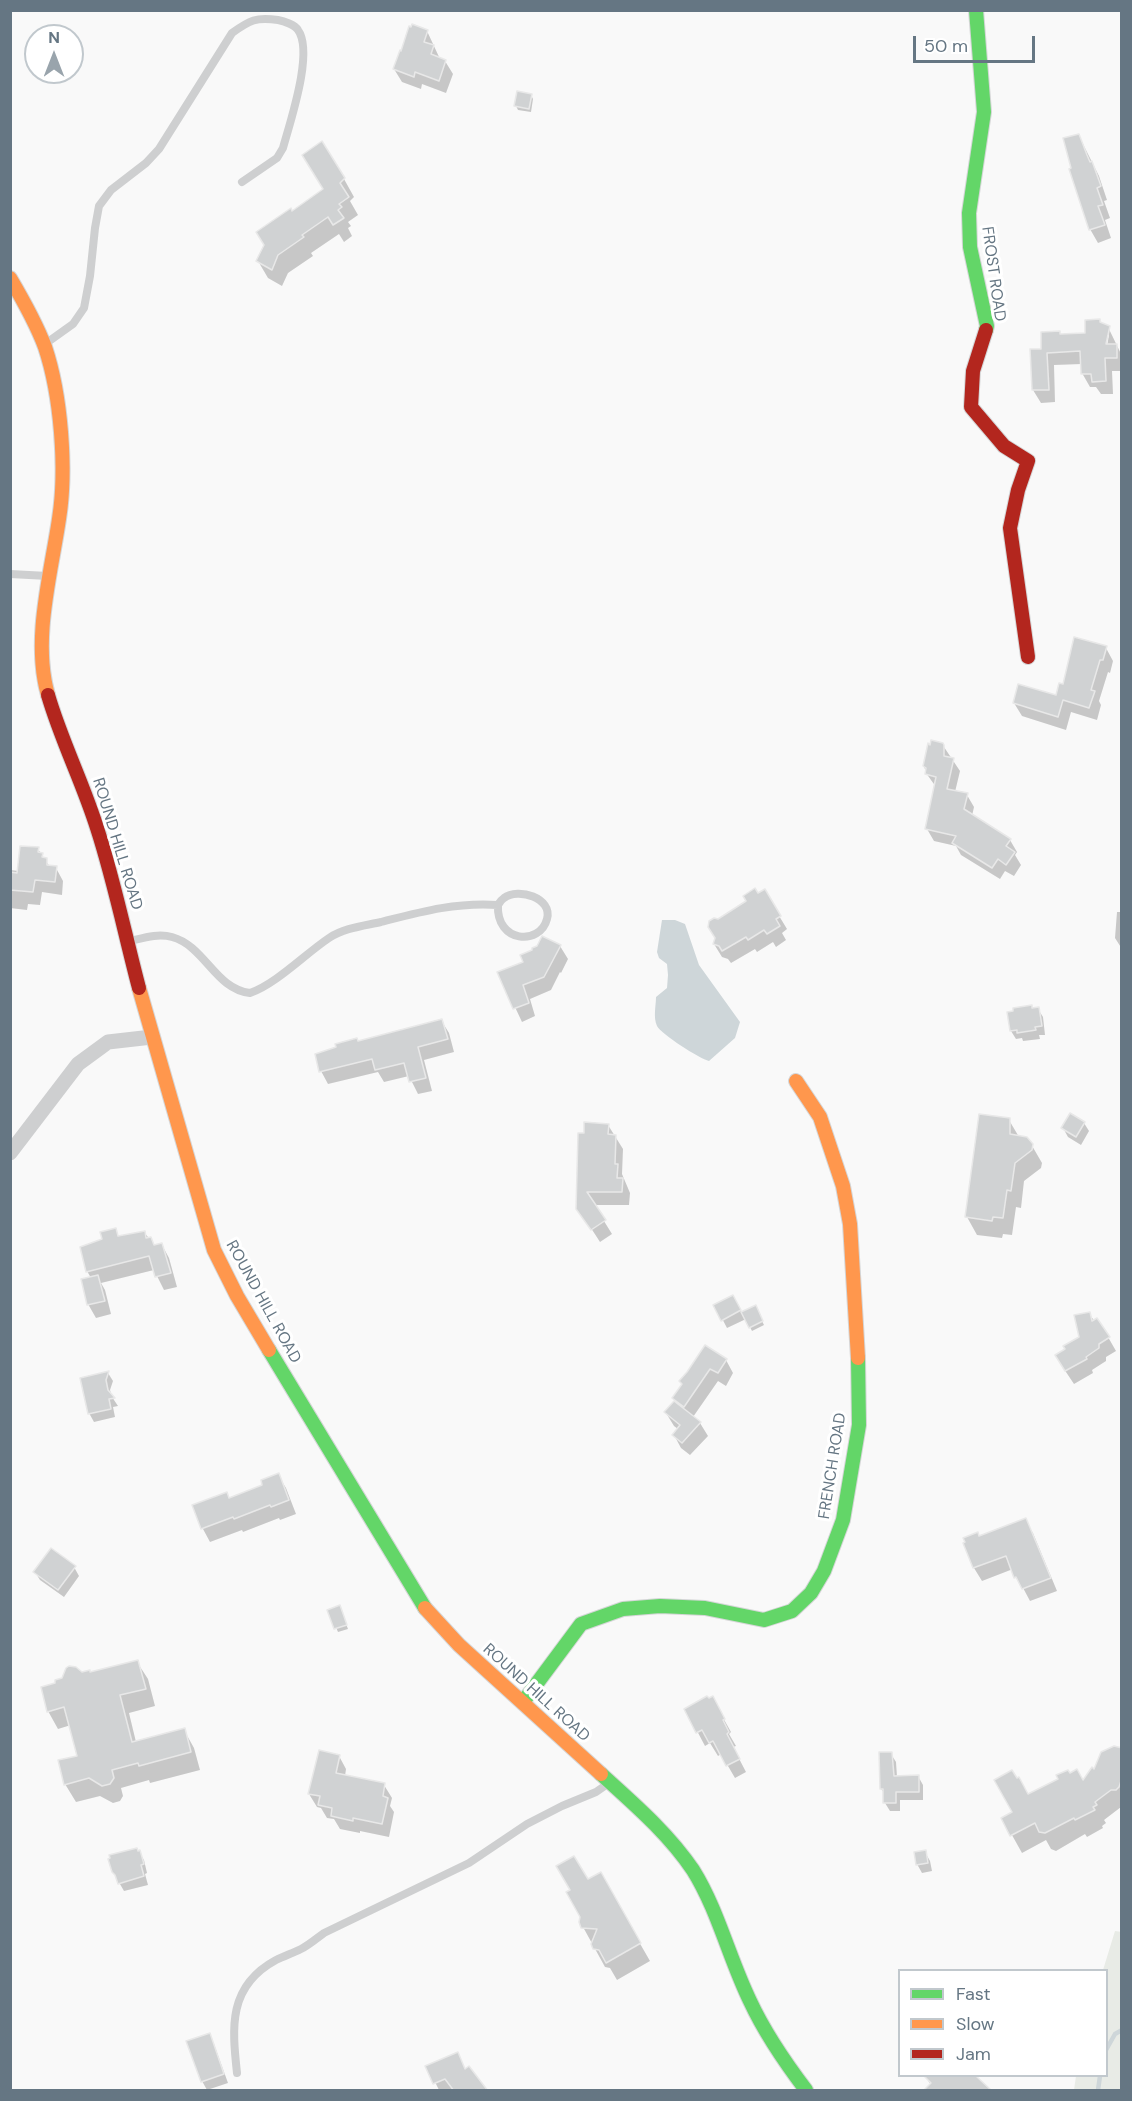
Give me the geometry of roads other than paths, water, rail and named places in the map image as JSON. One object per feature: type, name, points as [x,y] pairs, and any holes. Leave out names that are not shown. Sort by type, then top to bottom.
[{"type":"street","name":"FROST ROAD","points":[[976,10],[984,112],[969,213],[970,247],[987,326],[973,371],[970,407],[1004,446],[1028,461],[1018,490],[1010,528],[1028,657]]},
{"type":"street","name":"ROUND HILL ROAD","points":[[10,278],[31,315],[44,345],[58,404],[62,458],[60,515],[43,619],[46,688],[55,719],[98,830],[152,1037],[214,1250],[237,1296],[422,1604],[459,1645],[663,1831],[693,1870],[715,1914],[750,2002],[806,2091]]},
{"type":"street","points":[[10,1153],[78,1064],[108,1042],[152,1037]]},
{"type":"street","name":"FRENCH ROAD","points":[[523,1702],[580,1624],[623,1609],[660,1606],[705,1608],[764,1620],[792,1611],[811,1593],[824,1571],[843,1520],[859,1425],[858,1361],[850,1224],[843,1186],[820,1117],[796,1081]]},
{"type":"lane","points":[[44,345],[73,324],[84,308],[99,206],[111,190],[146,163],[159,149],[232,33],[249,20],[264,18],[282,21],[298,29],[303,40],[304,57],[300,82],[283,148],[277,158],[242,182]]},
{"type":"lane","points":[[10,574],[50,576]]},
{"type":"lane","points":[[516,893],[532,896],[546,906],[547,921],[541,931],[531,935],[513,935],[502,927],[498,919],[498,905],[504,897],[516,893]]},
{"type":"lane","points":[[128,942],[161,936],[170,936],[180,940],[191,946],[234,989],[250,993],[268,984],[332,936],[352,928],[446,906],[477,903],[498,905]]},
{"type":"lane","points":[[237,2073],[233,2030],[236,2007],[241,1993],[253,1977],[274,1961],[304,1948],[324,1933],[469,1863],[527,1824],[596,1792],[610,1783]]},
{"type":"waterway","points":[[1108,2046],[1115,2034],[1122,2030]]},
{"type":"waterway","points":[[1098,2090],[1100,2077]]}]
